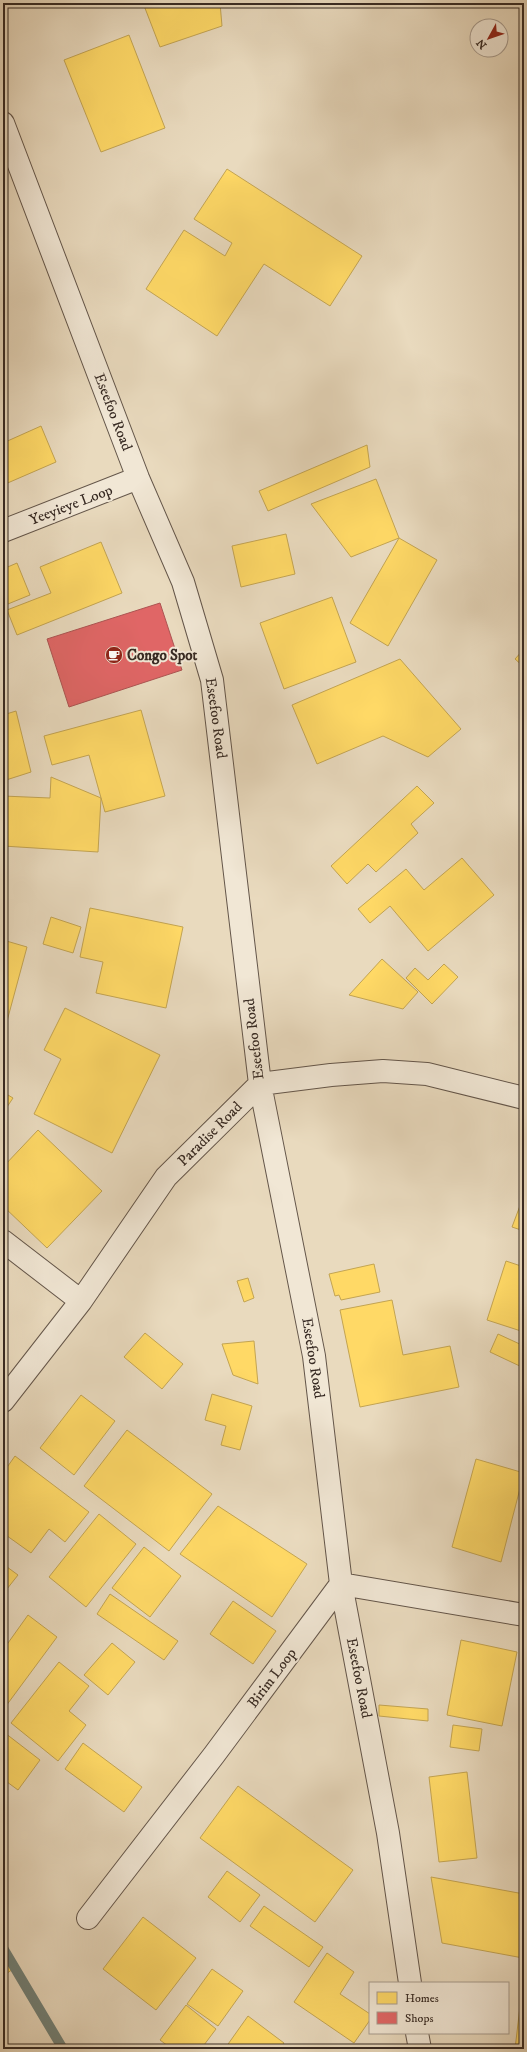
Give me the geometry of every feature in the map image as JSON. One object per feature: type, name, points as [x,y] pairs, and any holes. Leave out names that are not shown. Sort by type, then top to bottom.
[{"type":"street","name":"Eseefoo Road","points":[[3,123],[138,478],[183,582],[212,680],[260,1084],[314,1356],[341,1584],[388,1833],[410,1982]]},
{"type":"street","name":"Yeeyieye Loop","points":[[3,531],[138,478]]},
{"type":"street","points":[[260,1084],[331,1075],[383,1071],[427,1074],[524,1098]]},
{"type":"street","name":"Paradise Road","points":[[3,1401],[81,1301],[166,1177],[260,1084]]},
{"type":"street","points":[[3,1241],[81,1301]]},
{"type":"street","points":[[341,1584],[524,1615]]},
{"type":"street","name":"Birim Loop","points":[[88,1918],[219,1749],[341,1584]]},
{"type":"street","points":[[418,2034],[420,2049]]},
{"type":"building: Homes","points":[[143,3],[220,3],[222,26],[160,47]]},
{"type":"building: Homes","points":[[129,35],[165,128],[101,152],[64,60]]},
{"type":"building: Homes","points":[[227,169],[362,256],[330,306],[264,264],[217,336],[146,289],[184,230],[225,256],[232,243],[194,219]]},
{"type":"building: Homes","points":[[41,426],[56,462],[3,485],[3,443]]},
{"type":"building: Homes","points":[[367,445],[370,467],[268,511],[259,491]]},
{"type":"building: Homes","points":[[376,479],[399,538],[351,557],[311,504]]},
{"type":"building: Homes","points":[[286,534],[295,574],[241,587],[232,546]]},
{"type":"building: Homes","points":[[399,538],[437,560],[388,646],[350,623]]},
{"type":"building: Homes","points":[[101,542],[122,593],[17,635],[7,610],[51,593],[40,567]]},
{"type":"building: Homes","points":[[17,563],[30,595],[3,606],[3,569]]},
{"type":"building: Homes","points":[[332,597],[356,662],[284,689],[260,623]]},
{"type":"building: Homes","points":[[524,649],[524,667],[515,659]]},
{"type":"building: Homes","points":[[400,659],[461,729],[428,757],[383,736],[317,764],[292,705]]},
{"type":"building: Homes","points":[[141,710],[165,796],[105,812],[89,755],[52,765],[44,736]]},
{"type":"building: Homes","points":[[16,711],[31,772],[3,781],[3,715]]},
{"type":"building: Homes","points":[[51,777],[101,798],[98,852],[3,846],[3,796],[50,798]]},
{"type":"building: Homes","points":[[417,786],[434,803],[411,824],[418,833],[376,872],[368,864],[347,884],[331,866]]},
{"type":"building: Homes","points":[[462,858],[494,895],[428,951],[390,906],[370,923],[358,909],[406,869],[424,890]]},
{"type":"building: Homes","points":[[90,908],[183,927],[166,1008],[96,993],[103,962],[80,957]]},
{"type":"building: Homes","points":[[51,917],[81,927],[73,953],[43,944]]},
{"type":"building: Homes","points":[[3,940],[27,947],[3,1036]]},
{"type":"building: Homes","points":[[382,959],[418,992],[403,1009],[349,995]]},
{"type":"building: Homes","points":[[444,964],[458,977],[432,1004],[406,978],[415,968],[428,980]]},
{"type":"building: Homes","points":[[65,1008],[160,1055],[112,1153],[34,1114],[61,1059],[44,1050]]},
{"type":"building: Homes","points":[[3,1092],[13,1098],[3,1113]]},
{"type":"building: Homes","points":[[38,1130],[102,1191],[47,1248],[3,1206],[3,1167]]},
{"type":"building: Homes","points":[[524,1195],[524,1231],[512,1227]]},
{"type":"building: Homes","points":[[506,1261],[524,1267],[524,1332],[487,1320]]},
{"type":"building: Homes","points":[[374,1264],[380,1292],[341,1300],[339,1295],[335,1296],[329,1274]]},
{"type":"building: Homes","points":[[248,1278],[254,1298],[244,1302],[237,1281]]},
{"type":"building: Homes","points":[[392,1300],[403,1355],[450,1346],[459,1387],[360,1407],[340,1310]]},
{"type":"building: Homes","points":[[145,1333],[183,1364],[162,1389],[124,1357]]},
{"type":"building: Homes","points":[[498,1334],[524,1346],[524,1368],[490,1352]]},
{"type":"building: Homes","points":[[254,1341],[258,1384],[233,1375],[222,1344]]},
{"type":"building: Homes","points":[[212,1394],[252,1406],[240,1450],[221,1445],[226,1426],[205,1420]]},
{"type":"building: Homes","points":[[81,1395],[115,1421],[74,1475],[40,1448]]},
{"type":"building: Homes","points":[[127,1430],[212,1494],[169,1551],[84,1486]]},
{"type":"building: Homes","points":[[15,1456],[89,1512],[65,1542],[49,1529],[31,1553],[3,1533],[3,1473]]},
{"type":"building: Homes","points":[[476,1459],[524,1473],[501,1562],[452,1547]]},
{"type":"building: Homes","points":[[524,1475],[524,1488],[520,1486]]},
{"type":"building: Homes","points":[[218,1506],[307,1564],[272,1617],[180,1554]]},
{"type":"building: Homes","points":[[99,1514],[136,1544],[86,1607],[49,1577]]},
{"type":"building: Homes","points":[[144,1547],[181,1576],[150,1617],[112,1588]]},
{"type":"building: Homes","points":[[3,1564],[18,1575],[3,1594]]},
{"type":"building: Homes","points":[[110,1594],[178,1641],[164,1660],[97,1614]]},
{"type":"building: Homes","points":[[233,1601],[276,1631],[253,1664],[210,1634]]},
{"type":"building: Homes","points":[[28,1615],[57,1637],[3,1710],[3,1650]]},
{"type":"building: Homes","points":[[461,1640],[517,1652],[502,1726],[447,1715]]},
{"type":"building: Homes","points":[[112,1643],[135,1662],[108,1695],[84,1675]]},
{"type":"building: Homes","points":[[59,1662],[89,1686],[69,1711],[86,1725],[58,1761],[11,1723]]},
{"type":"building: Homes","points":[[379,1705],[428,1709],[428,1721],[379,1716]]},
{"type":"building: Homes","points":[[453,1725],[482,1729],[479,1751],[450,1747]]},
{"type":"building: Homes","points":[[5,1733],[40,1760],[18,1790],[3,1779],[3,1735]]},
{"type":"building: Homes","points":[[83,1743],[142,1787],[124,1812],[65,1769]]},
{"type":"building: Homes","points":[[467,1772],[477,1858],[439,1862],[429,1777]]},
{"type":"building: Homes","points":[[238,1786],[353,1870],[315,1922],[200,1838]]},
{"type":"building: Homes","points":[[227,1871],[260,1895],[240,1922],[208,1897]]},
{"type":"building: Homes","points":[[431,1877],[524,1894],[523,1958],[442,1943]]},
{"type":"building: Homes","points":[[264,1906],[323,1947],[309,1967],[250,1926]]},
{"type":"building: Homes","points":[[143,1917],[196,1958],[156,2010],[103,1969]]},
{"type":"building: Homes","points":[[327,1953],[354,1972],[340,1994],[369,2013],[369,2021],[354,2043],[294,2002]]},
{"type":"building: Homes","points":[[3,1954],[13,1969],[3,1976]]},
{"type":"building: Homes","points":[[212,1969],[243,1991],[218,2026],[187,2004]]},
{"type":"building: Homes","points":[[521,1998],[524,1998],[524,2049],[515,2049]]},
{"type":"building: Homes","points":[[186,2005],[216,2029],[201,2049],[172,2049],[160,2040]]},
{"type":"building: Homes","points":[[248,2016],[284,2043],[280,2049],[229,2049],[226,2047]]},
{"type":"building: Shops","name":"Congo Spot","points":[[160,603],[182,670],[69,707],[47,639]]},
{"type":"waterway","points":[[3,1948],[63,2049]]},
{"type":"place","name":"Congo Spot","points":[[114,655]]}]
